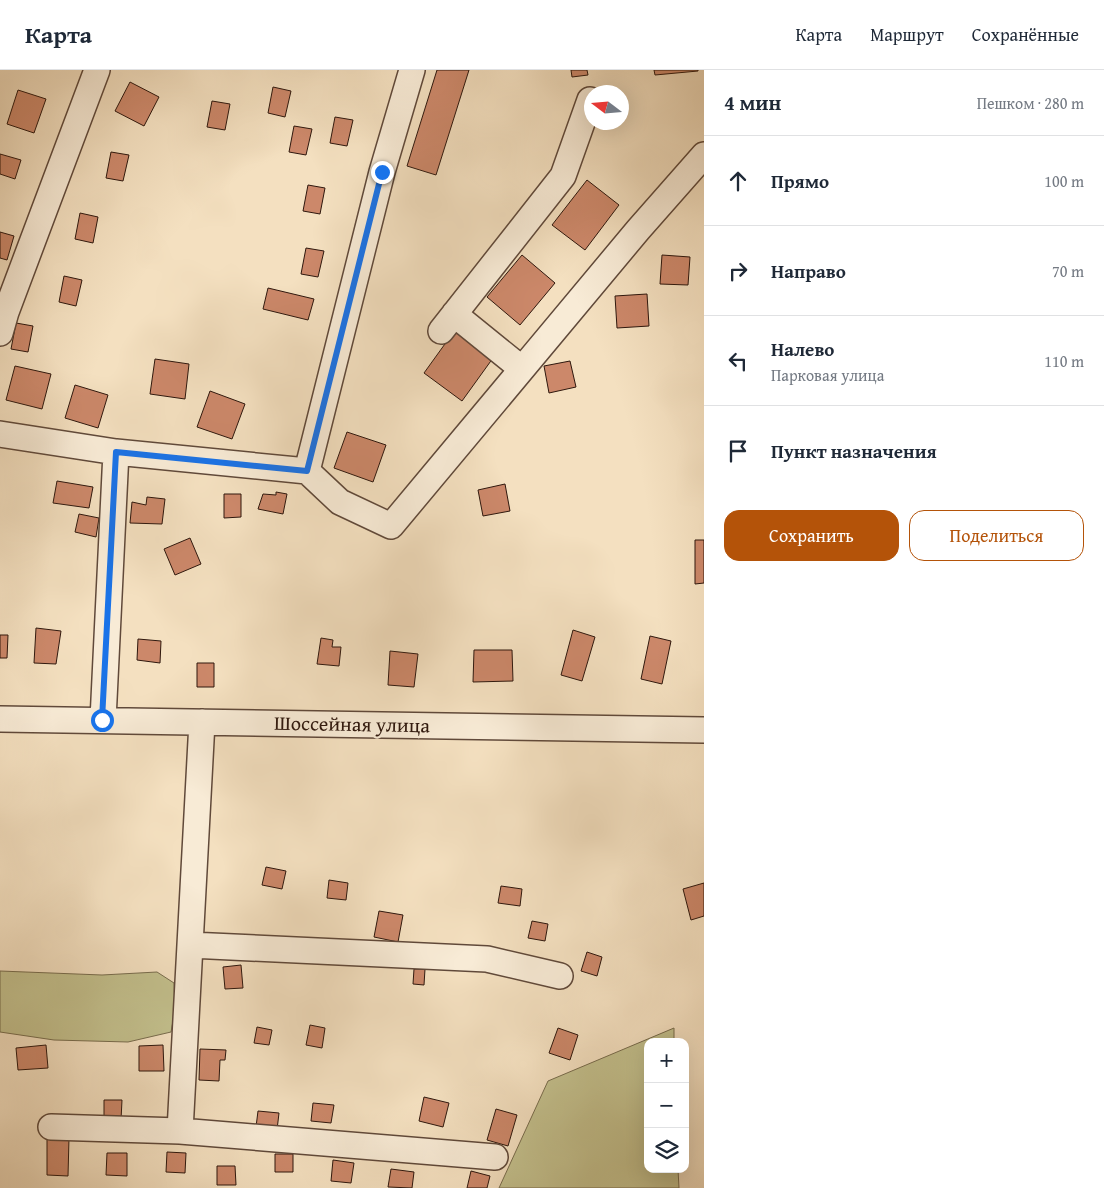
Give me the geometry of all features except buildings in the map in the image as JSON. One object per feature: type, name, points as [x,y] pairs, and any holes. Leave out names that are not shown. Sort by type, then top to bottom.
[{"type":"street","points":[[0,333],[6,312],[97,70]]},
{"type":"street","points":[[307,471],[382,172],[412,70]]},
{"type":"street","points":[[522,369],[447,322],[563,176],[584,117]]},
{"type":"street","points":[[0,434],[116,452],[307,471],[340,502],[391,526],[638,230],[704,155]]},
{"type":"street","points":[[102,720],[116,452]]},
{"type":"street","name":"Шоссейная улица","points":[[0,719],[704,730]]},
{"type":"street","points":[[180,1131],[202,722]]},
{"type":"street","points":[[190,945],[487,960],[560,976]]},
{"type":"street","points":[[51,1127],[180,1131],[495,1157]]},
{"type":"shaded area","points":[[0,971],[102,975],[157,972],[174,983],[175,1010],[171,1032],[128,1042],[54,1040],[0,1032]]},
{"type":"shaded area","points":[[674,1028],[674,1038],[650,1038]]},
{"type":"shaded area","points":[[644,1041],[644,1173],[678,1173],[679,1188],[499,1188],[548,1081]]},
{"type":"route","points":[[102,720],[116,452],[307,471],[382,172]]}]
